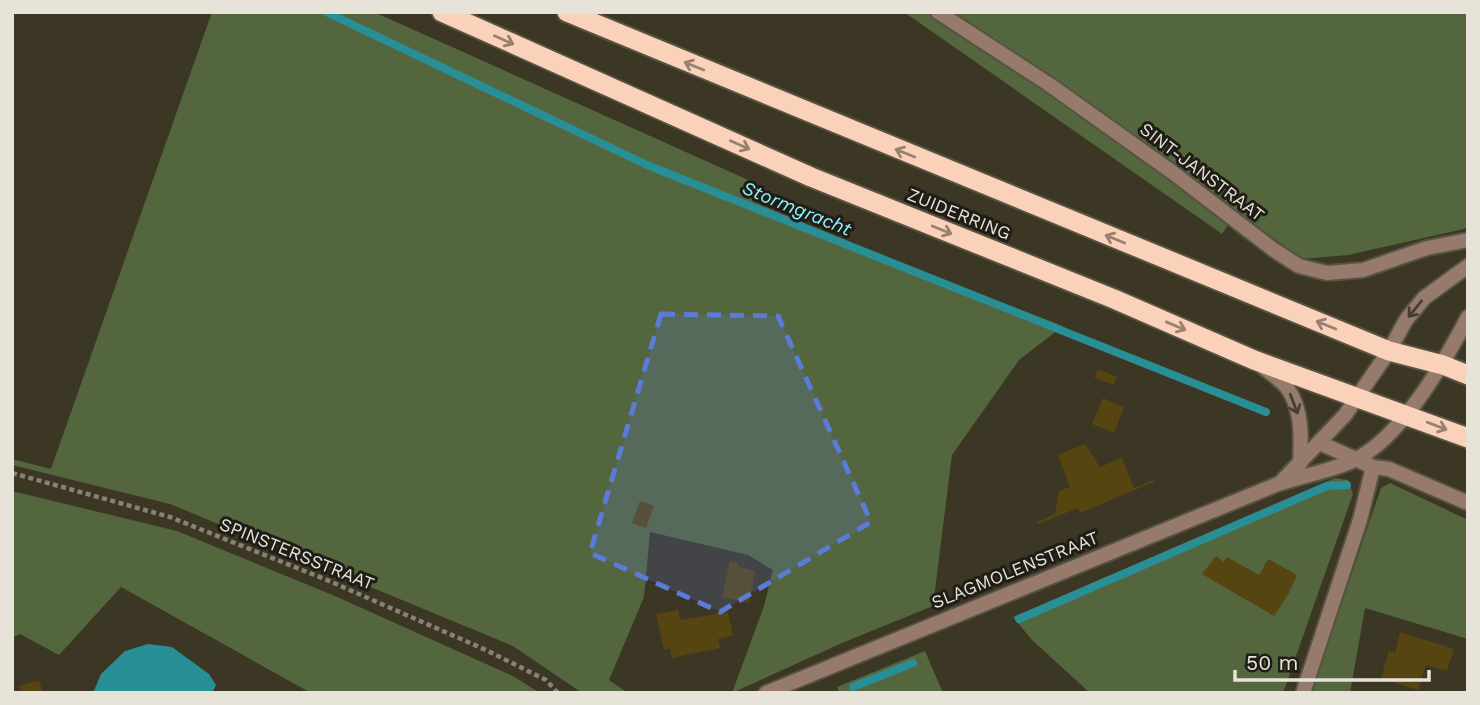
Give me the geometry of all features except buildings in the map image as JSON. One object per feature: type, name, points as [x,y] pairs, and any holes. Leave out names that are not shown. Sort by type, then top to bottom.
[{"type":"highway","name":"ZUIDERRING","points":[[442,12],[811,177],[1114,299],[1254,359],[1468,438]]},
{"type":"highway","name":"ZUIDERRING","points":[[567,12],[1389,351],[1443,365],[1468,375]]},
{"type":"street","name":"SINT-JANSTRAAT","points":[[938,12],[1050,85],[1299,266],[1327,273],[1363,270],[1427,248],[1468,240]]},
{"type":"street","name":"SLAGMOLENSTRAAT","points":[[1278,484],[1320,443],[1357,398],[1406,320],[1424,298],[1468,266]]},
{"type":"street","name":"SLAGMOLENSTRAAT","points":[[766,693],[1278,484],[1358,458],[1384,438],[1405,414],[1443,365],[1468,317]]},
{"type":"street","points":[[1254,359],[1288,388],[1297,410],[1301,433],[1300,464]]},
{"type":"street","points":[[1320,443],[1373,467],[1389,469],[1468,503]]},
{"type":"street","points":[[1303,693],[1360,520],[1373,467]]},
{"type":"path","name":"SPINSTERSSTRAAT","points":[[12,473],[170,517],[327,580],[486,650],[546,680],[558,693]]},
{"type":"highlighted area","points":[[661,314],[778,316],[871,522],[720,612],[590,553]]},
{"type":"green space","points":[[212,12],[374,12],[755,183],[752,201],[897,262],[1063,326],[1019,360],[952,455],[933,606],[842,643],[732,693],[764,606],[773,570],[748,555],[650,532],[644,597],[609,680],[628,693],[582,693],[513,646],[170,504],[12,465],[12,459],[51,469]]},
{"type":"green space","points":[[904,12],[1468,12],[1468,228],[1348,255],[1302,259],[1237,212],[1222,234]]},
{"type":"green space","points":[[1335,478],[1348,480],[1353,494],[1283,693],[1090,693],[1032,640],[1013,617]]},
{"type":"green space","points":[[1390,483],[1468,520],[1468,639],[1365,608],[1350,693],[1308,693],[1381,488]]},
{"type":"green space","points":[[12,491],[177,531],[335,596],[513,676],[540,693],[311,693],[121,587],[59,655],[20,634],[12,638]]},
{"type":"green space","points":[[925,651],[943,693],[840,693],[837,687]]},
{"type":"water","points":[[148,644],[172,647],[209,674],[216,685],[212,693],[93,693],[101,674],[125,651]]},
{"type":"waterway","name":"Stormgracht","points":[[326,12],[647,165],[1266,412]]},
{"type":"waterway","points":[[1019,619],[1327,486],[1347,485]]},
{"type":"waterway","points":[[853,687],[913,663]]}]
